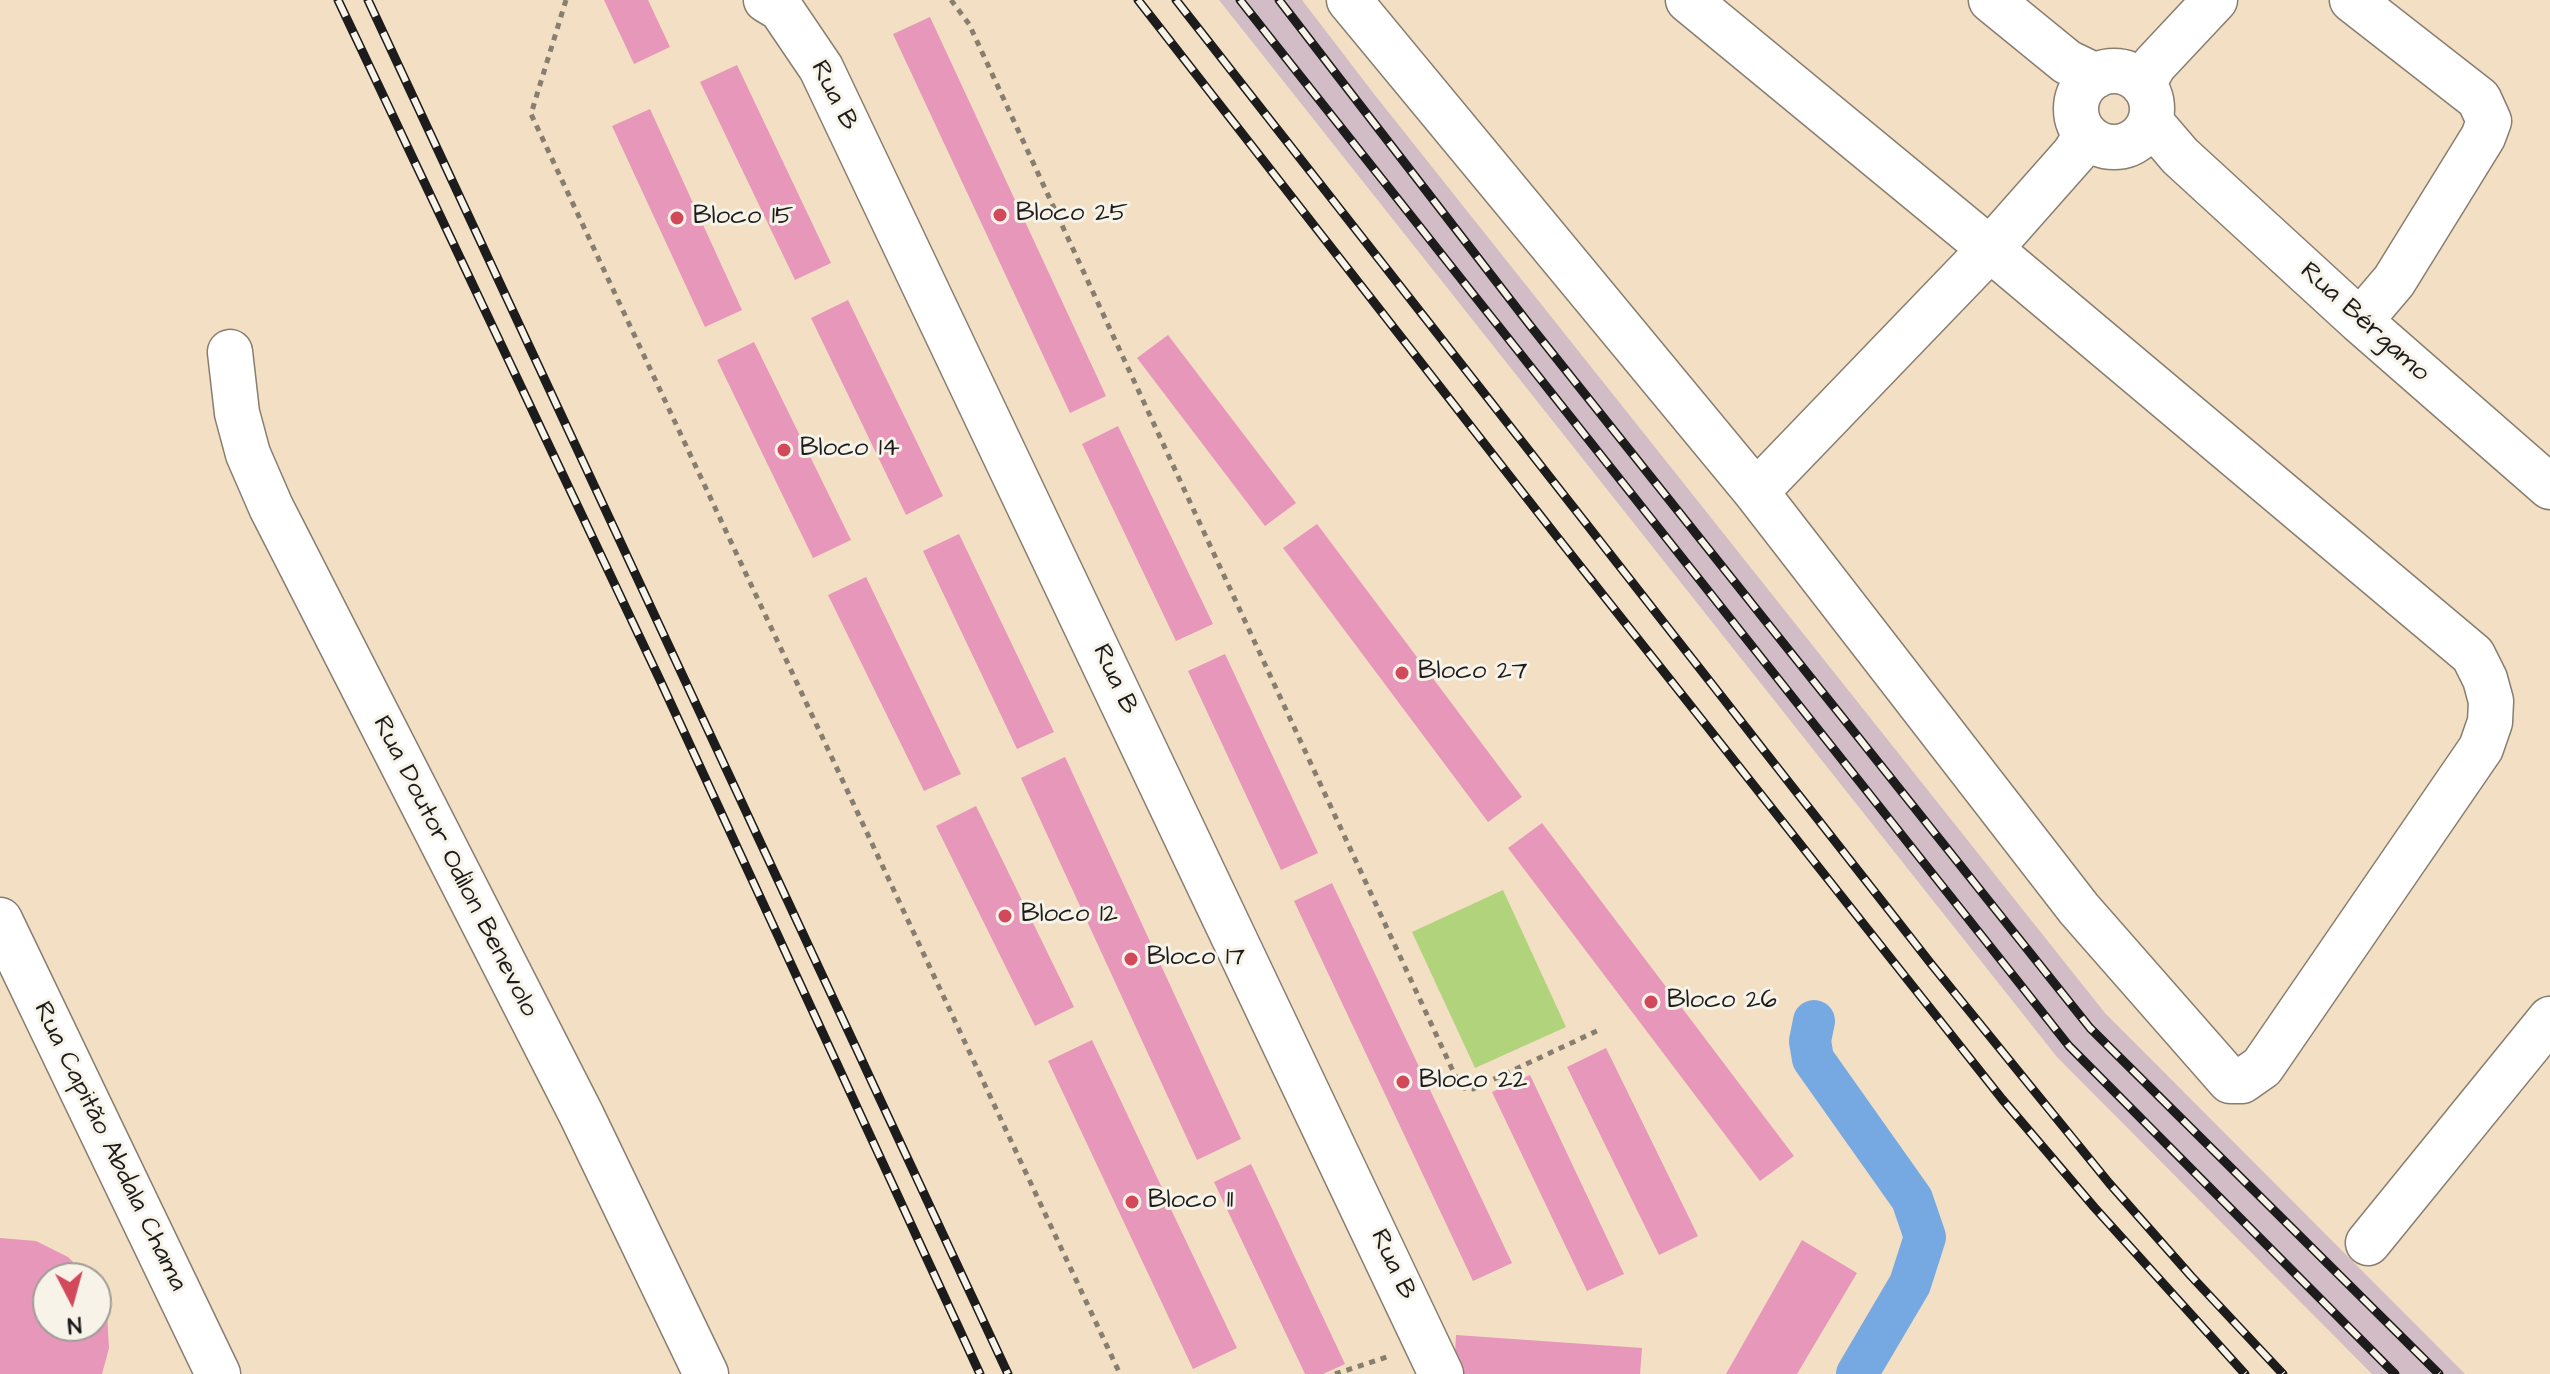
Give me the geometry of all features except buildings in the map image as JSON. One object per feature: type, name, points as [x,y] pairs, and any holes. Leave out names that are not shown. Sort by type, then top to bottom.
[{"type":"street","name":"Rua B","points":[[766,0],[781,9],[821,68],[1435,1359]]},
{"type":"street","points":[[1349,0],[1756,492],[2079,909],[2230,1081],[2242,1081],[2252,1076],[2262,1067],[2481,748],[2490,722],[2491,701],[2485,679],[2473,655],[1688,0]]},
{"type":"street","name":"Rua Bérgamo","points":[[1991,0],[2121,88],[2180,156],[2360,321],[2550,487]]},
{"type":"street","points":[[2085,143],[2076,114],[2077,100],[2121,88],[2215,0]]},
{"type":"street","points":[[2352,0],[2479,99],[2489,121],[2483,137],[2394,281],[2360,321]]},
{"type":"street","points":[[2085,143],[2119,146],[2132,142],[2121,88]]},
{"type":"street","points":[[1756,492],[1990,249],[2085,143]]},
{"type":"street","name":"Rua Doutor Odilon Benevolo","points":[[230,352],[237,413],[248,454],[271,507],[581,1114],[706,1374]]},
{"type":"street","name":"Rua Capitão Abdala Chama","points":[[0,920],[218,1374]]},
{"type":"street","points":[[2368,1243],[2550,1019]]},
{"type":"path","points":[[566,0],[531,114],[1120,1374]]},
{"type":"path","points":[[951,0],[969,24],[1459,1084],[1473,1089],[1599,1030]]},
{"type":"path","points":[[1335,1374],[1435,1359]]},
{"type":"shaded area","points":[[1219,0],[1302,0],[2105,1013],[2465,1374],[2372,1374],[2057,1057]]},
{"type":"green space","points":[[1503,890],[1566,1027],[1475,1068],[1412,932]]},
{"type":"waterway","points":[[1814,1021],[1810,1041],[1813,1059],[1912,1199],[1925,1237],[1910,1284],[1857,1374]]},
{"type":"railway","points":[[338,0],[660,680],[980,1374]]},
{"type":"railway","points":[[368,0],[1008,1374]]},
{"type":"railway","points":[[1138,0],[2002,1099],[2094,1207],[2245,1374]]},
{"type":"railway","points":[[1176,0],[1932,965],[2109,1183],[2283,1374]]},
{"type":"railway","points":[[1240,0],[2069,1046],[2395,1374]]},
{"type":"railway","points":[[1279,0],[1529,324],[2090,1028],[2439,1374]]},
{"type":"place","name":"Bloco 25","points":[[1000,215]]},
{"type":"place","name":"Bloco 15","points":[[677,218]]},
{"type":"place","name":"Bloco 14","points":[[784,450]]},
{"type":"place","name":"Bloco 27","points":[[1402,673]]},
{"type":"place","name":"Bloco 12","points":[[1005,916]]},
{"type":"place","name":"Bloco 17","points":[[1131,959]]},
{"type":"place","name":"Bloco 26","points":[[1651,1002]]},
{"type":"place","name":"Bloco 22","points":[[1403,1082]]},
{"type":"place","name":"Bloco 11","points":[[1132,1202]]}]
